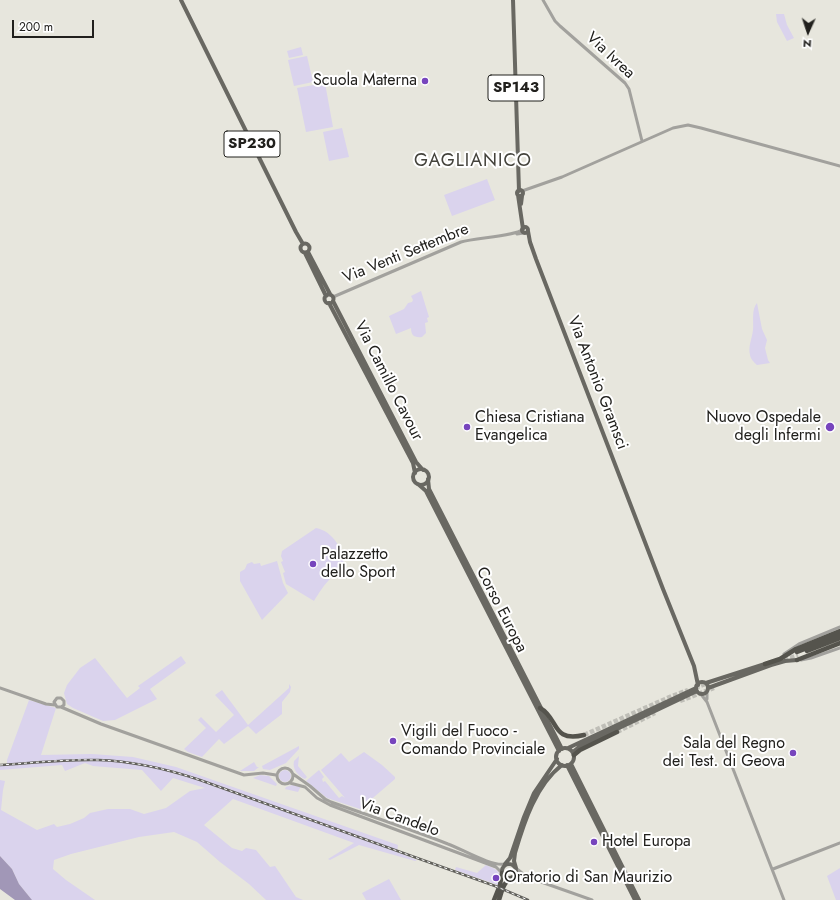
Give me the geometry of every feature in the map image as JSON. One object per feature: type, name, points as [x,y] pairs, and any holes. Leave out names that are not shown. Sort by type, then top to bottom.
[{"type":"highway","points":[[765,664],[780,659],[796,649],[840,631]]},
{"type":"highway","points":[[797,656],[840,635]]},
{"type":"highway","points":[[797,656],[840,638]]},
{"type":"highway","points":[[797,656],[840,643]]},
{"type":"highway","points":[[540,708],[544,710],[558,730],[564,735],[572,737],[584,735]]},
{"type":"highway","points":[[574,754],[617,732]]},
{"type":"highway","points":[[494,900],[500,885],[502,873]]},
{"type":"highway","points":[[499,900],[507,880],[513,877]]},
{"type":"highway","points":[[502,891],[502,900]]},
{"type":"main road","name":"Via Camillo Cavour","points":[[180,0],[303,244]]},
{"type":"main road","name":"SP143","points":[[513,0],[520,193]]},
{"type":"main road","name":"Via Antonio Gramsci","points":[[520,193],[525,231],[696,673]]},
{"type":"main road","name":"Via Camillo Cavour","points":[[303,244],[306,243],[309,245],[310,248],[306,252]]},
{"type":"main road","name":"Via Camillo Cavour","points":[[303,244],[300,249],[306,252],[418,465],[423,470]]},
{"type":"main road","name":"Via Camillo Cavour","points":[[330,298],[415,470]]},
{"type":"main road","points":[[415,470],[423,470],[428,474],[428,479],[426,483],[418,484],[414,479],[415,470]]},
{"type":"main road","name":"Corso Europa","points":[[428,479],[429,489],[519,663],[560,750]]},
{"type":"main road","name":"Corso Europa","points":[[418,484],[426,491],[560,750]]},
{"type":"main road","points":[[696,673],[698,689],[704,694],[708,690],[797,656]]},
{"type":"main road","points":[[698,689],[568,748],[560,750],[557,759],[534,794],[524,817],[510,858],[502,868],[502,873],[505,877],[513,877],[516,873],[514,861],[515,853],[533,804],[546,781],[553,772],[574,760],[574,754],[579,747],[698,689],[705,683],[765,664]]},
{"type":"main road","points":[[696,673],[705,683],[708,690]]},
{"type":"main road","points":[[568,748],[574,754]]},
{"type":"main road","points":[[557,759],[567,765],[639,900]]},
{"type":"main road","points":[[567,765],[635,900]]},
{"type":"main road","points":[[505,864],[511,864],[516,868]]},
{"type":"street","name":"Via Ivrea","points":[[543,0],[554,21],[626,83],[629,89],[642,141]]},
{"type":"street","points":[[520,193],[562,177],[673,128],[688,125],[840,166]]},
{"type":"street","name":"Via Venti Settembre","points":[[330,298],[461,242],[483,237],[525,231]]},
{"type":"street","points":[[765,664],[782,656],[799,644],[840,627]]},
{"type":"street","points":[[797,656],[811,658],[840,648]]},
{"type":"street","points":[[0,688],[61,707],[101,724],[244,775],[263,773],[276,775]]},
{"type":"street","points":[[698,689],[707,701],[784,900]]},
{"type":"street","points":[[707,701],[708,690]]},
{"type":"street","points":[[41,702],[50,702],[61,698],[64,704],[75,713]]},
{"type":"street","points":[[55,700],[55,705]]},
{"type":"street","points":[[61,707],[64,704]]},
{"type":"street","points":[[285,767],[290,769],[293,774],[293,779],[285,784],[280,782],[276,775],[280,768],[285,767]]},
{"type":"street","name":"Via Candelo","points":[[293,774],[310,786],[324,799],[330,802],[441,841],[501,865],[505,864]]},
{"type":"street","name":"Via Candelo","points":[[290,782],[305,787],[330,806],[496,867],[502,873]]},
{"type":"street","points":[[773,869],[840,843]]},
{"type":"street","points":[[516,868],[527,877]]},
{"type":"street","points":[[513,877],[527,877],[592,900]]},
{"type":"shaded area","points":[[776,14],[784,14],[787,25],[794,38],[787,41],[777,22]]},
{"type":"shaded area","points":[[301,47],[303,55],[289,58],[287,51]]},
{"type":"shaded area","points":[[307,56],[313,82],[294,86],[288,60]]},
{"type":"shaded area","points":[[325,83],[333,127],[306,132],[297,88]]},
{"type":"shaded area","points":[[342,128],[349,157],[329,161],[323,132]]},
{"type":"shaded area","points":[[487,179],[495,200],[452,216],[444,195]]},
{"type":"shaded area","points":[[421,291],[429,317],[427,318],[428,322],[425,323],[426,333],[422,337],[415,336],[412,334],[411,328],[396,334],[389,316],[404,309],[408,303],[412,302],[413,300],[411,296]]},
{"type":"shaded area","points":[[757,303],[762,329],[767,340],[765,348],[770,363],[757,365],[751,358],[749,349],[753,330],[753,313]]},
{"type":"shaded area","name":"Palazzetto dello Sport","points":[[316,528],[333,537],[340,548],[344,561],[344,567],[327,582],[314,601],[286,584],[281,556],[282,551]]},
{"type":"shaded area","points":[[277,561],[283,583],[288,593],[262,620],[240,581],[240,572],[245,569],[247,564],[252,562],[254,564],[260,563],[261,566]]},
{"type":"shaded area","points":[[181,656],[186,663],[150,689],[157,699],[115,720],[103,721],[67,704],[64,693],[67,685],[80,668],[95,658],[127,698],[140,688],[138,686]]},
{"type":"shaded area","points":[[289,684],[291,687],[290,692],[282,702],[282,714],[256,734],[248,726],[224,744],[219,739],[202,757],[184,749],[206,728],[198,720],[201,717],[216,732],[234,715],[215,695],[222,690],[248,725],[289,688]]},
{"type":"shaded area","points":[[29,700],[56,708],[41,755],[92,754],[133,757],[176,767],[398,845],[397,852],[417,860],[415,861],[359,845],[330,860],[328,859],[354,843],[233,799],[204,825],[232,848],[242,851],[246,848],[256,850],[270,867],[275,866],[296,897],[303,900],[266,900],[249,884],[197,842],[174,832],[139,837],[71,854],[54,860],[53,869],[95,900],[32,900],[19,884],[12,869],[0,856],[0,780],[5,781],[1,810],[37,830],[54,824],[57,827],[70,824],[84,818],[90,813],[108,809],[130,809],[144,814],[166,808],[190,791],[205,788],[173,778],[161,791],[142,770],[93,766],[85,763],[65,771],[62,765],[0,770],[0,766],[7,764],[7,760]]},
{"type":"shaded area","points":[[299,746],[299,749],[286,763],[270,770],[263,769],[262,766]]},
{"type":"shaded area","points":[[364,752],[382,765],[395,777],[395,779],[360,809],[327,798],[306,781],[319,770],[324,777],[322,779],[323,782],[325,781],[339,798],[342,796],[345,798],[321,770],[341,753],[349,762]]},
{"type":"shaded area","points":[[299,756],[298,766],[307,777],[305,779],[298,774],[294,767],[294,761]]},
{"type":"shaded area","points":[[254,762],[257,767],[259,767],[254,771],[240,771]]},
{"type":"shaded area","points":[[283,770],[287,770],[291,776],[287,782],[283,782],[279,778],[279,774]]},
{"type":"shaded area","points":[[260,775],[269,776],[277,784],[276,786],[253,778]]},
{"type":"shaded area","points":[[292,785],[301,786],[298,792],[285,789],[286,787]]},
{"type":"shaded area","points":[[0,856],[12,869],[19,884],[32,900],[15,900],[0,889]]},
{"type":"shaded area","points":[[486,865],[494,868],[498,872],[500,877],[498,885],[455,870],[456,867],[477,873]]},
{"type":"shaded area","points":[[840,868],[840,900],[836,900],[827,876]]},
{"type":"shaded area","points":[[389,879],[401,900],[366,900],[362,893]]},
{"type":"tunnel","points":[[784,660],[798,655]]},
{"type":"tunnel","points":[[695,688],[710,682]]},
{"type":"tunnel","points":[[680,701],[714,688]]},
{"type":"tunnel","points":[[584,735],[688,690]]},
{"type":"tunnel","points":[[617,732],[655,713]]},
{"type":"railway","points":[[0,765],[98,760],[137,764],[175,772],[495,886],[528,900]]},
{"type":"place","name":"Scuola Materna","points":[[425,81]]},
{"type":"place","name":"Chiesa Cristiana Evangelica","points":[[467,427]]},
{"type":"place","name":"Nuovo Ospedale degli Infermi","points":[[830,427]]},
{"type":"place","name":"Palazzetto dello Sport","points":[[313,564]]},
{"type":"place","name":"Vigili del Fuoco - Comando Provinciale","points":[[393,741]]},
{"type":"place","name":"Sala del Regno dei Test. di Geova","points":[[793,753]]},
{"type":"place","name":"Hotel Europa","points":[[594,842]]},
{"type":"place","name":"Oratorio di San Maurizio","points":[[496,878]]},
{"type":"district","name":"GAGLIANICO","points":[[473,162]]}]
